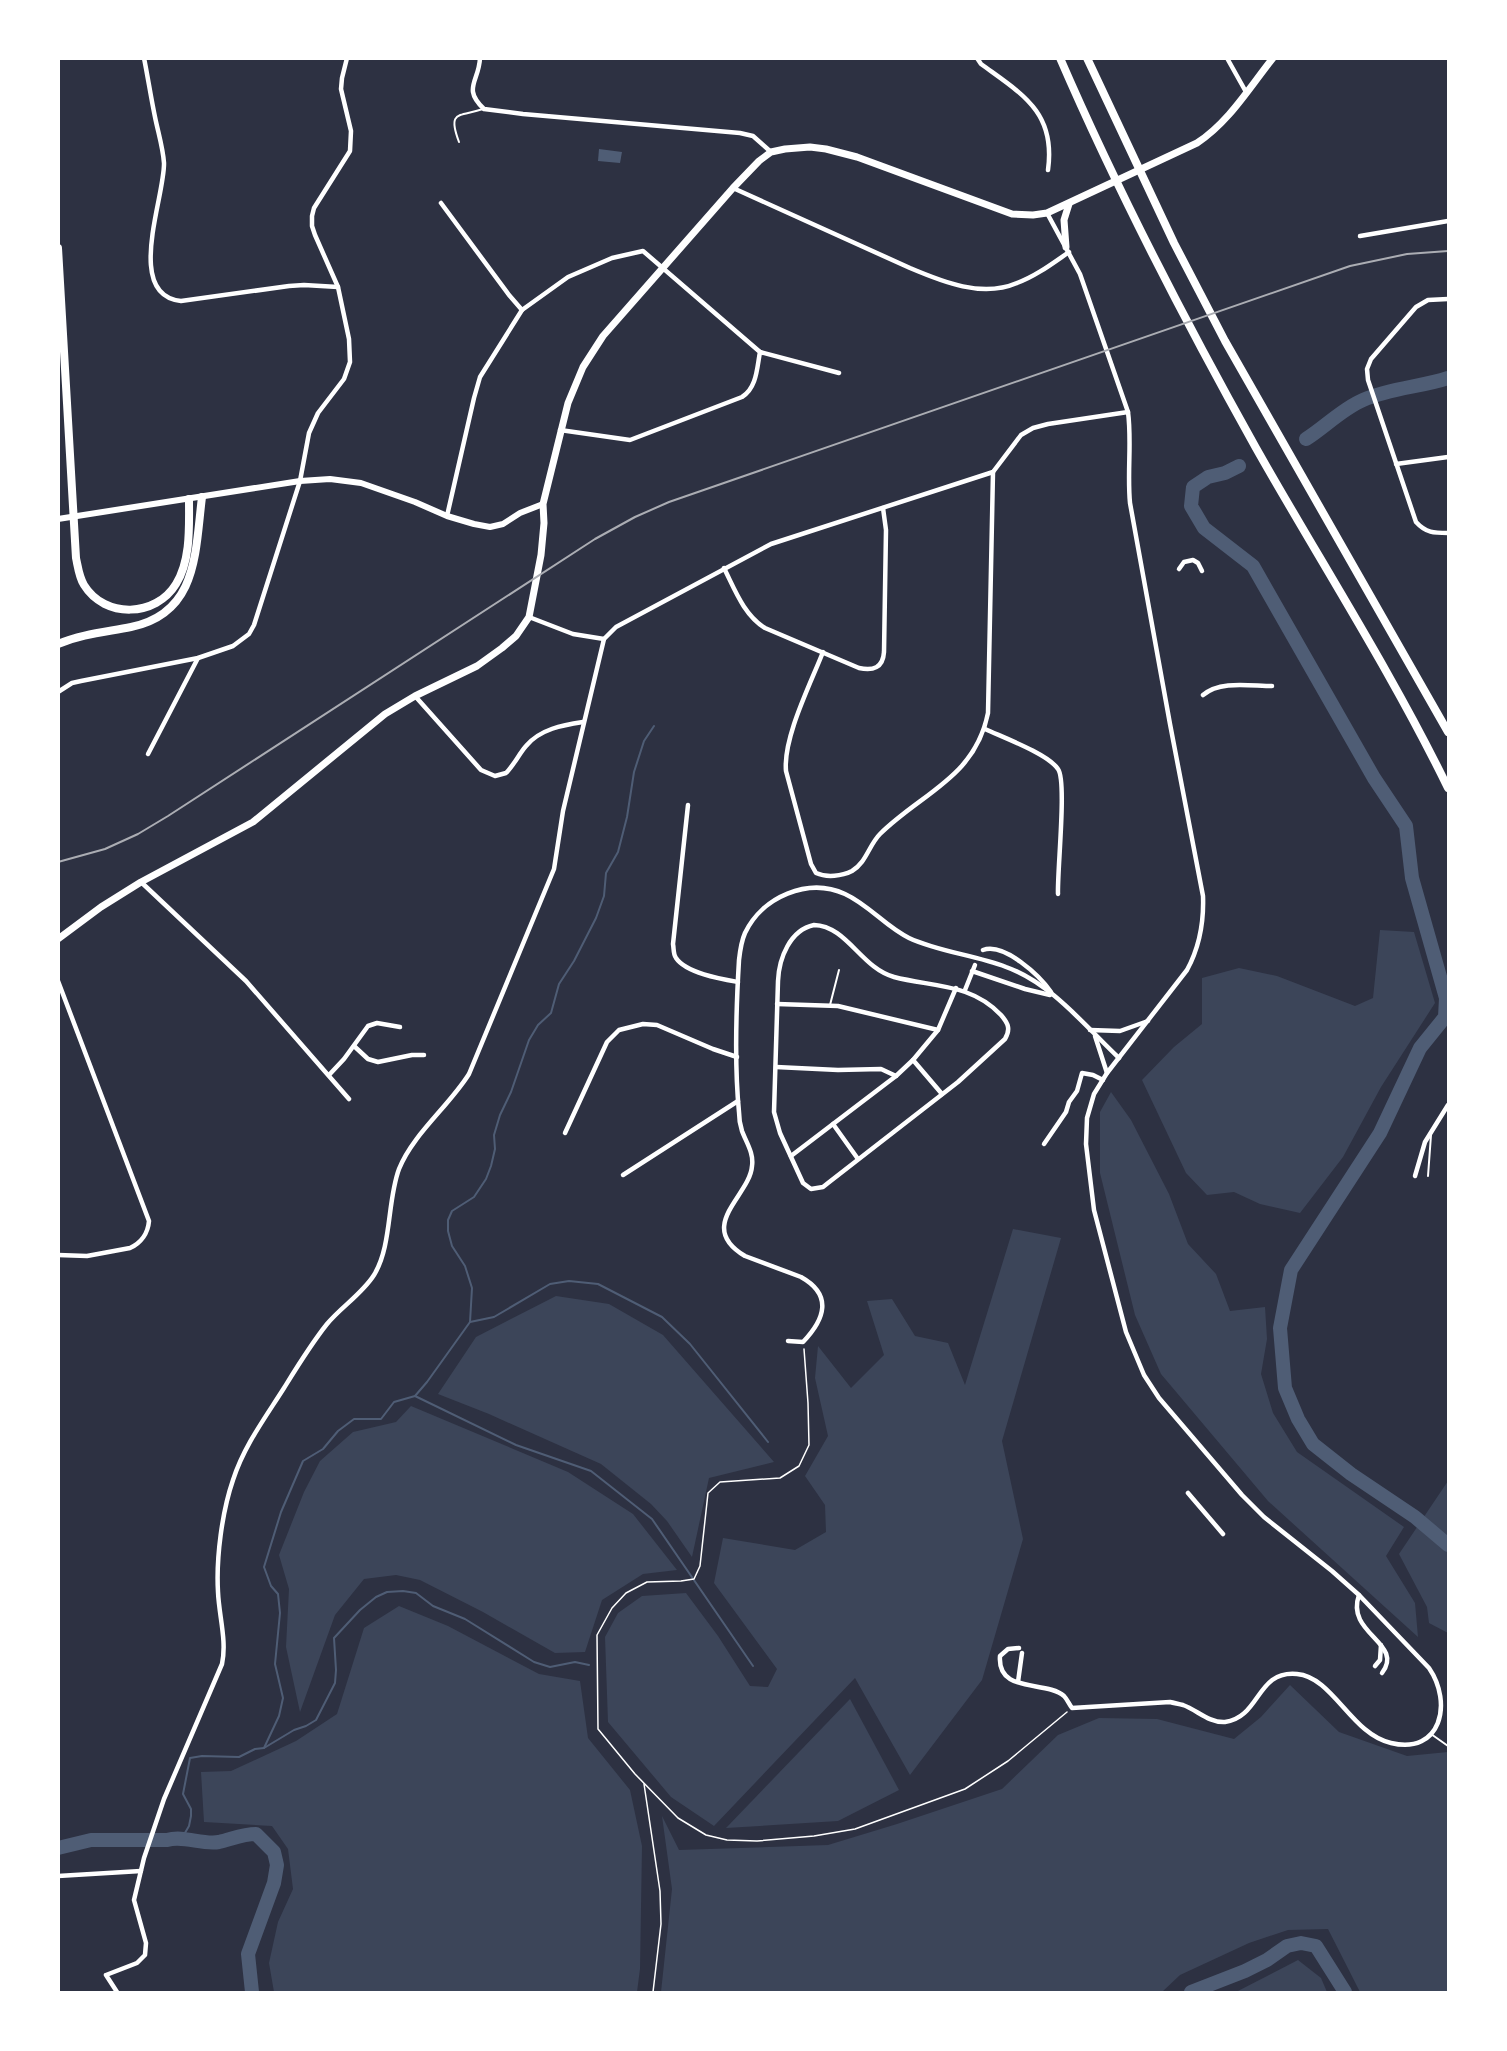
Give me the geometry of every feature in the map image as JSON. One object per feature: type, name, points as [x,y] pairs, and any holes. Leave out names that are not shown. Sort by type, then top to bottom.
[{"type":"highway","points":[[1060,58],[1086,119],[1145,240],[1257,448],[1397,690],[1449,788]]},
{"type":"highway","points":[[1087,58],[1174,243],[1225,341],[1449,732]]},
{"type":"highway","points":[[58,248],[76,558],[84,585],[92,595],[118,609],[130,610],[154,605],[166,597],[175,586],[184,564],[189,533],[189,499]]},
{"type":"highway","points":[[58,644],[86,635],[149,622],[165,614],[174,606],[186,588],[193,567],[202,498]]},
{"type":"main road","points":[[58,939],[101,907],[141,882],[253,822],[374,722],[415,696],[488,659],[516,636],[529,617],[541,555],[543,504],[553,470],[560,430],[574,386],[603,336],[759,161],[771,153],[799,147],[826,149],[864,160],[1012,214],[1047,213],[1177,152],[1214,132],[1273,58]]},
{"type":"main road","points":[[1068,250],[1064,220],[1069,204]]},
{"type":"street","points":[[144,58],[164,160],[151,244],[152,278],[158,290],[172,300],[181,302],[289,286],[338,287]]},
{"type":"street","points":[[58,692],[81,681],[198,658],[233,646],[249,634],[254,625],[300,481],[309,433],[348,371],[349,339],[338,287],[315,235],[312,216],[314,208],[350,151],[351,131],[341,89],[347,58]]},
{"type":"street","points":[[480,58],[480,71],[471,89],[473,96],[484,109],[740,133],[753,136],[771,153]]},
{"type":"street","points":[[977,58],[981,64],[1026,96],[1035,107],[1046,130],[1050,158],[1048,170]]},
{"type":"street","points":[[1227,58],[1246,92]]},
{"type":"street","points":[[733,188],[910,268],[936,279],[959,285],[990,289],[1006,287],[1030,276],[1068,250]]},
{"type":"street","points":[[441,203],[522,310]]},
{"type":"street","points":[[1019,1648],[1005,1650],[1000,1656],[1005,1676],[1060,1694],[1066,1698],[1072,1708],[1170,1702],[1182,1705],[1209,1720],[1224,1722],[1241,1717],[1249,1710],[1265,1685],[1275,1677],[1298,1674],[1310,1676],[1321,1684],[1363,1729],[1377,1739],[1393,1744],[1408,1744],[1420,1741],[1431,1734],[1439,1722],[1442,1708],[1437,1681],[1429,1668],[1359,1595],[1264,1517],[1242,1495],[1159,1398],[1144,1375],[1125,1332],[1094,1210],[1086,1144],[1087,1118],[1095,1094],[1107,1073],[1187,970],[1199,943],[1204,915],[1203,896],[1130,503],[1128,412],[1083,282],[1047,213]]},
{"type":"street","points":[[1360,236],[1449,221]]},
{"type":"street","points":[[447,516],[480,377],[522,310],[568,277],[612,258],[643,251],[760,352],[839,373]]},
{"type":"street","points":[[1449,299],[1428,300],[1416,307],[1369,363],[1367,369],[1368,380],[1416,522],[1430,533],[1449,533]]},
{"type":"street","points":[[560,430],[630,440],[742,397],[748,393],[755,380],[760,352]]},
{"type":"street","points":[[117,1992],[106,1975],[137,1963],[145,1955],[146,1943],[134,1900],[144,1858],[164,1799],[222,1664],[224,1643],[218,1591],[219,1565],[233,1479],[252,1438],[314,1342],[327,1324],[375,1273],[382,1252],[394,1184],[404,1159],[469,1074],[554,869],[563,811],[604,639],[616,627],[771,544],[993,472],[1022,435],[1033,428],[1128,412]]},
{"type":"street","points":[[1396,464],[1449,457]]},
{"type":"street","points":[[823,652],[788,743],[786,771],[811,864],[816,873],[827,876],[849,873],[856,868],[880,834],[898,817],[940,788],[953,776],[985,729],[988,713],[993,472]]},
{"type":"street","points":[[58,519],[300,481],[330,479],[361,483],[474,524],[497,526],[543,504]]},
{"type":"street","points":[[724,568],[747,613],[754,621],[765,628],[865,669],[876,668],[884,659],[886,530],[883,507]]},
{"type":"street","points":[[1179,569],[1184,562],[1193,560],[1198,563],[1202,571]]},
{"type":"street","points":[[529,617],[573,634],[604,639]]},
{"type":"street","points":[[148,754],[198,658]]},
{"type":"street","points":[[1203,695],[1224,686],[1272,686]]},
{"type":"street","points":[[415,696],[481,770],[495,776],[506,773],[528,743],[538,735],[549,729],[583,722]]},
{"type":"street","points":[[985,729],[1044,757],[1059,770],[1063,785],[1058,894]]},
{"type":"street","points":[[688,805],[673,944],[674,954],[683,965],[691,969],[715,978],[738,982]]},
{"type":"street","points":[[141,882],[246,981],[349,1098]]},
{"type":"street","points":[[788,1341],[803,1342],[819,1322],[823,1309],[820,1294],[801,1276],[745,1256],[731,1246],[727,1238],[725,1222],[727,1213],[750,1176],[752,1166],[750,1151],[740,1126],[738,1101],[738,982],[741,945],[754,919],[765,906],[790,892],[816,888],[832,889],[846,894],[896,931],[911,939],[1008,967],[1036,982],[1119,1058]]},
{"type":"street","points":[[821,925],[835,932],[869,964],[885,975],[956,988],[981,999],[998,1012],[1006,1021],[1009,1033],[1005,1039],[942,1094],[823,1187],[811,1189],[803,1183],[776,1124],[774,1112],[778,973],[786,951],[798,931],[805,927],[821,925]]},
{"type":"street","points":[[984,950],[998,948],[1009,954],[1038,978],[1053,996]]},
{"type":"street","points":[[964,990],[975,965]]},
{"type":"street","points":[[972,971],[1053,996]]},
{"type":"street","points":[[58,981],[149,1221],[146,1233],[136,1245],[130,1248],[87,1256],[58,1256]]},
{"type":"street","points":[[791,1156],[896,1076],[912,1060],[938,1030],[956,988]]},
{"type":"street","points":[[777,1004],[830,1005],[938,1030]]},
{"type":"street","points":[[1092,1032],[1120,1031],[1149,1021]]},
{"type":"street","points":[[329,1075],[340,1065],[368,1026],[373,1023],[400,1027]]},
{"type":"street","points":[[565,1133],[607,1042],[619,1030],[650,1024],[713,1050],[737,1057]]},
{"type":"street","points":[[1092,1032],[1107,1073]]},
{"type":"street","points":[[354,1047],[368,1059],[378,1062],[412,1055],[424,1055]]},
{"type":"street","points":[[912,1060],[942,1094]]},
{"type":"street","points":[[776,1067],[838,1070],[881,1069],[896,1076]]},
{"type":"street","points":[[1044,1144],[1066,1112],[1069,1102],[1077,1091],[1082,1074],[1089,1074],[1103,1080]]},
{"type":"street","points":[[623,1175],[738,1101]]},
{"type":"street","points":[[1414,1176],[1420,1154],[1449,1105]]},
{"type":"street","points":[[833,1124],[858,1159]]},
{"type":"street","points":[[1188,1494],[1224,1534]]},
{"type":"street","points":[[1359,1595],[1356,1611],[1360,1622],[1386,1650],[1388,1657],[1382,1673]]},
{"type":"street","points":[[1375,1666],[1380,1660],[1381,1645]]},
{"type":"street","points":[[1018,1682],[1022,1653]]},
{"type":"street","points":[[58,1876],[141,1871]]},
{"type":"lane","points":[[459,142],[454,124],[459,116],[463,113],[484,109]]},
{"type":"lane","points":[[830,1005],[839,970]]},
{"type":"lane","points":[[1428,1176],[1431,1132]]},
{"type":"lane","points":[[1431,1734],[1449,1746]]},
{"type":"path","points":[[803,1342],[809,1445],[799,1466],[780,1478],[720,1482],[708,1493],[700,1566],[694,1578],[681,1581],[647,1582],[626,1593],[612,1608],[597,1635],[598,1729],[644,1783],[678,1818],[705,1835],[727,1840],[757,1840],[814,1836],[855,1829],[965,1789],[1008,1761],[1072,1708]]},
{"type":"path","points":[[644,1783],[660,1892],[661,1924],[653,1992]]},
{"type":"shaded area","points":[[599,149],[622,152],[620,163],[598,161]]},
{"type":"shaded area","points":[[1380,930],[1414,932],[1435,1003],[1381,1087],[1343,1157],[1300,1213],[1260,1204],[1234,1192],[1207,1195],[1186,1173],[1142,1080],[1174,1047],[1202,1024],[1202,978],[1239,968],[1277,976],[1355,1006],[1373,998]]},
{"type":"shaded area","points":[[1111,1092],[1131,1120],[1169,1194],[1188,1244],[1216,1274],[1230,1311],[1265,1307],[1267,1339],[1261,1374],[1273,1413],[1297,1452],[1404,1527],[1386,1556],[1415,1603],[1418,1637],[1268,1501],[1161,1374],[1135,1315],[1100,1173],[1100,1112]]},
{"type":"shaded area","points":[[1013,1229],[1061,1238],[1002,1441],[1023,1539],[982,1680],[910,1775],[855,1678],[714,1826],[671,1797],[608,1722],[605,1637],[618,1613],[642,1596],[686,1593],[718,1636],[750,1686],[768,1687],[777,1669],[714,1583],[723,1538],[795,1550],[826,1532],[825,1505],[805,1476],[828,1436],[815,1378],[818,1346],[851,1388],[884,1355],[867,1301],[892,1299],[915,1336],[948,1343],[965,1385]]},
{"type":"shaded area","points":[[556,1296],[609,1304],[663,1335],[774,1462],[709,1478],[692,1557],[667,1521],[651,1504],[601,1464],[438,1394],[476,1337]]},
{"type":"shaded area","points":[[411,1406],[568,1472],[633,1514],[677,1570],[643,1574],[602,1600],[585,1652],[555,1653],[483,1612],[420,1580],[396,1575],[364,1579],[335,1615],[300,1712],[286,1647],[289,1589],[279,1555],[304,1492],[320,1461],[353,1432],[396,1422]]},
{"type":"shaded area","points":[[1448,1481],[1448,1633],[1429,1623],[1427,1607],[1399,1554]]},
{"type":"shaded area","points":[[399,1606],[448,1626],[539,1674],[580,1681],[588,1738],[630,1790],[642,1846],[640,1969],[637,1992],[274,1992],[269,1963],[278,1922],[293,1889],[288,1849],[272,1826],[204,1822],[201,1772],[231,1771],[296,1741],[337,1714],[364,1628]]},
{"type":"shaded area","points":[[1290,1685],[1339,1732],[1407,1756],[1448,1752],[1448,1992],[1360,1992],[1328,1929],[1288,1930],[1249,1943],[1180,1975],[1162,1992],[661,1992],[672,1889],[662,1816],[679,1850],[828,1845],[1002,1789],[1058,1735],[1099,1718],[1157,1719],[1234,1739],[1261,1717]]},
{"type":"shaded area","points":[[850,1699],[899,1790],[838,1821],[726,1828]]},
{"type":"shaded area","points":[[1298,1960],[1321,1978],[1327,1992],[1236,1992]]},
{"type":"waterway","points":[[1306,439],[1348,408],[1363,400],[1448,378]]},
{"type":"waterway","points":[[1239,466],[1225,473],[1208,477],[1193,487],[1191,506],[1204,528],[1253,566],[1374,778],[1406,826],[1412,878],[1446,998],[1445,1017],[1420,1048],[1380,1133],[1291,1270],[1280,1328],[1285,1388],[1298,1419],[1313,1444],[1351,1474],[1415,1517],[1448,1545]]},
{"type":"waterway","points":[[264,1748],[279,1716],[283,1698],[275,1664],[280,1613],[278,1594],[271,1586],[264,1567],[281,1512],[303,1461],[323,1449],[338,1431],[354,1419],[381,1419],[394,1402],[415,1396],[470,1322],[472,1288],[465,1266],[452,1246],[448,1220],[452,1211],[474,1197],[486,1179],[495,1149],[494,1135],[500,1115],[511,1092],[529,1040],[538,1025],[551,1013],[559,984],[574,961],[596,918],[604,896],[606,873],[618,852],[627,817],[634,772],[644,741],[654,726]]},
{"type":"waterway","points":[[470,1322],[494,1317],[550,1284],[569,1281],[598,1284],[662,1317],[690,1344],[768,1442]]},
{"type":"waterway","points":[[415,1396],[516,1445],[591,1471],[652,1519],[753,1666]]},
{"type":"waterway","points":[[182,1838],[189,1826],[191,1816],[191,1809],[183,1794],[190,1758],[239,1757],[255,1749],[264,1748],[316,1720],[335,1683],[334,1638],[360,1610],[376,1597],[387,1592],[416,1593],[433,1606],[465,1619],[534,1662],[550,1667],[575,1662],[589,1665]]},
{"type":"waterway","points":[[58,1848],[91,1840],[180,1839],[213,1843],[256,1834],[274,1852],[277,1865],[274,1883],[248,1954],[252,1992]]},
{"type":"waterway","points":[[1191,1992],[1245,1971],[1267,1960],[1287,1946],[1301,1943],[1316,1946],[1345,1992]]},
{"type":"railway","points":[[58,862],[105,849],[138,834],[595,539],[669,502],[1350,266],[1407,254],[1448,251]]}]
